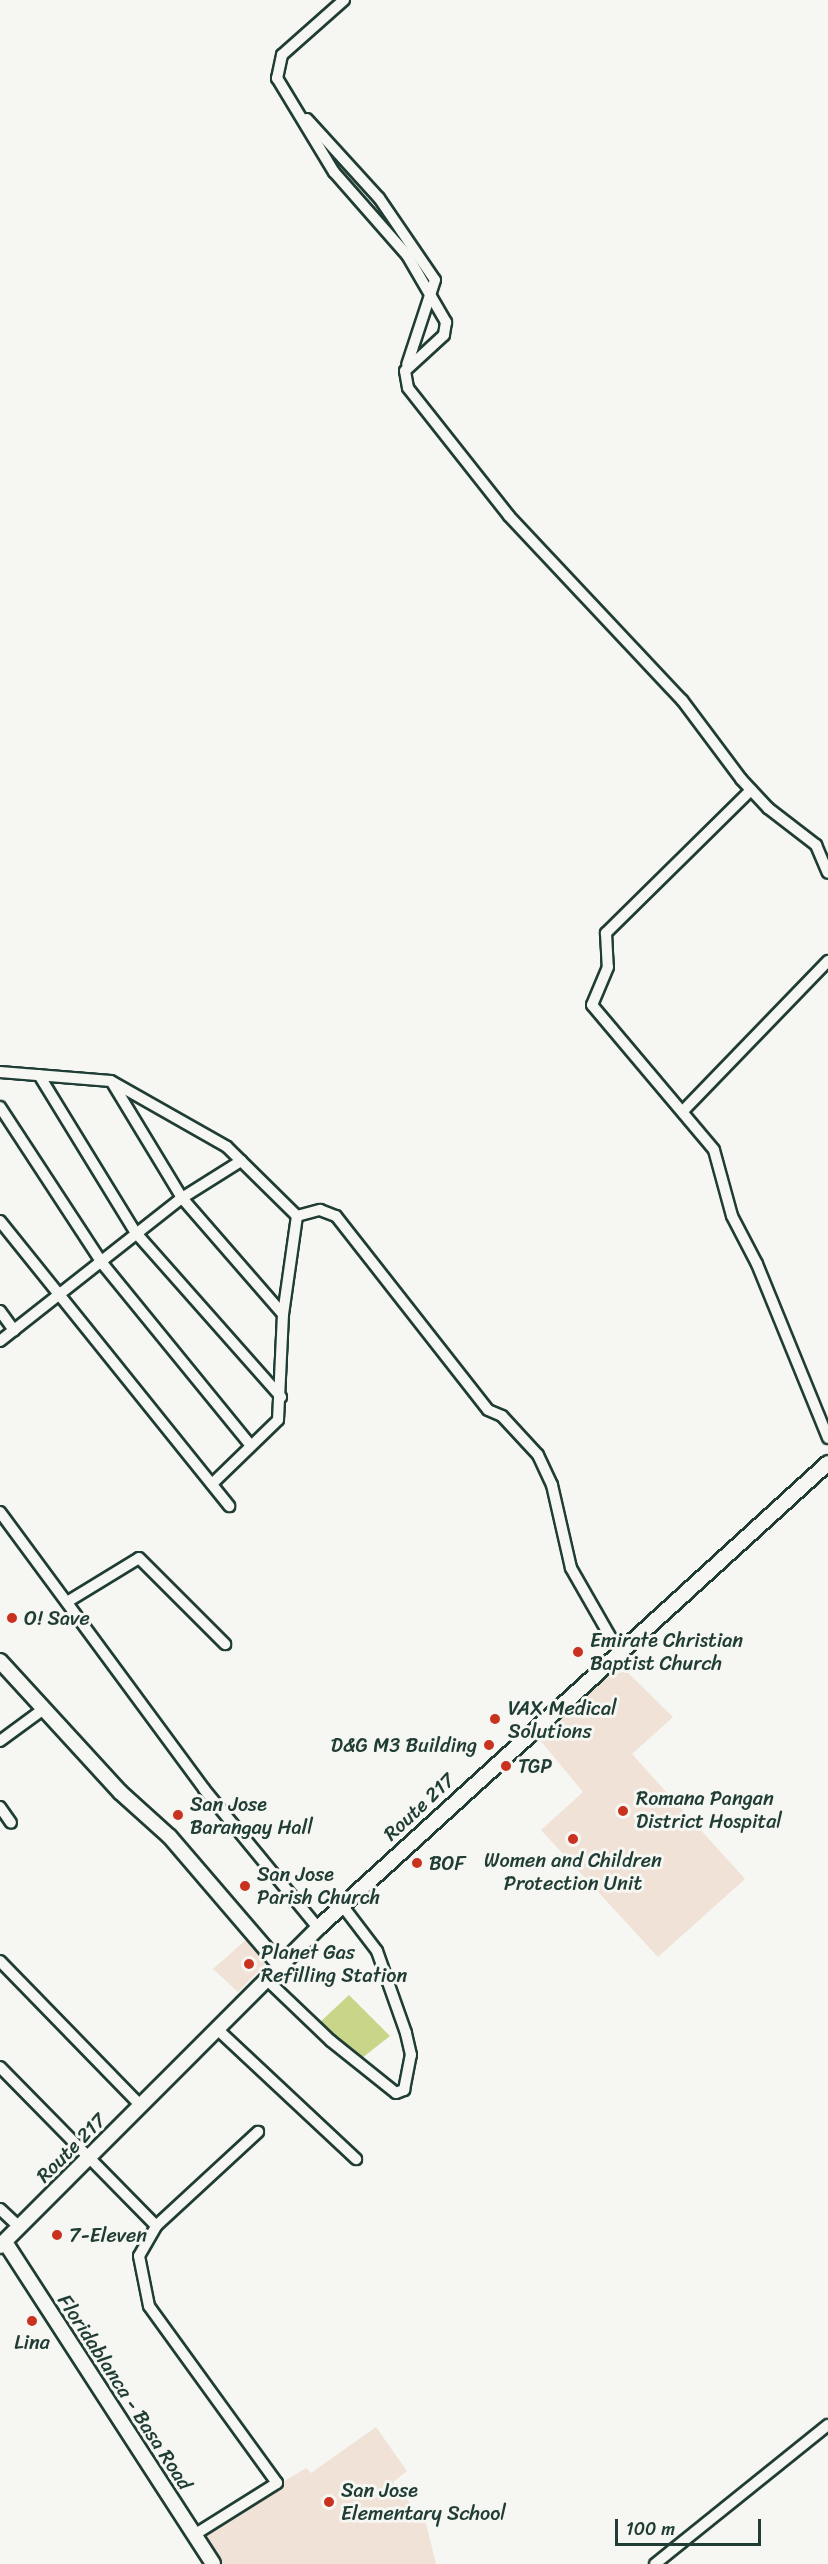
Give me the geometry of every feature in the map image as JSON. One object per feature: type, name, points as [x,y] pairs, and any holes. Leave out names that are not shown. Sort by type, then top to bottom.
[{"type":"main road","name":"Route 217","points":[[2,2244],[89,2159],[279,1964],[618,1652],[828,1463]]},
{"type":"main road","points":[[0,1661],[120,1792],[170,1837],[279,1964]]},
{"type":"main road","name":"Floridablanca - Basa Road","points":[[2,2244],[213,2564]]},
{"type":"street","points":[[344,0],[277,63],[277,78],[303,117],[334,172],[407,255],[446,331],[405,371]]},
{"type":"street","points":[[303,117],[319,127],[396,222],[435,280],[431,299],[405,371],[418,402],[509,516],[682,700],[751,790],[816,845],[828,873]]},
{"type":"street","points":[[751,790],[603,938],[609,959],[592,1005],[714,1149],[732,1216],[757,1264],[828,1438]]},
{"type":"street","points":[[683,1111],[828,961]]},
{"type":"street","points":[[0,1072],[111,1081],[227,1147],[297,1216]]},
{"type":"street","points":[[39,1075],[136,1233],[282,1397]]},
{"type":"street","points":[[111,1081],[182,1198],[283,1314]]},
{"type":"street","points":[[0,1107],[102,1263],[249,1443]]},
{"type":"street","points":[[0,1341],[182,1198],[241,1161]]},
{"type":"street","points":[[297,1216],[320,1210],[336,1216],[488,1410],[502,1416],[538,1455],[552,1485],[571,1568],[618,1652]]},
{"type":"street","points":[[212,1484],[249,1443],[276,1425],[282,1397],[283,1314],[297,1216]]},
{"type":"street","points":[[0,1221],[58,1297],[229,1506]]},
{"type":"street","points":[[0,1311],[14,1330]]},
{"type":"street","points":[[0,1512],[204,1789],[318,1928]]},
{"type":"street","points":[[67,1602],[139,1558],[225,1644]]},
{"type":"street","points":[[0,1741],[45,1708]]},
{"type":"street","points":[[0,1807],[11,1823]]},
{"type":"street","points":[[265,1978],[324,2035],[396,2093],[404,2090],[411,2055],[406,2033],[377,1951],[342,1905]]},
{"type":"street","points":[[0,1961],[140,2105]]},
{"type":"street","points":[[216,2028],[356,2159]]},
{"type":"street","points":[[0,2067],[156,2226]]},
{"type":"street","points":[[194,2535],[277,2483],[149,2306],[139,2256],[156,2226],[258,2132]]},
{"type":"street","points":[[0,2209],[19,2227]]},
{"type":"street","points":[[655,2564],[828,2425]]},
{"type":"shaded area","name":"Romana Pangan District Hospital","points":[[619,1664],[673,1717],[632,1754],[745,1879],[658,1957],[541,1830],[583,1792],[539,1739]]},
{"type":"shaded area","points":[[248,1938],[268,1961],[238,1992],[213,1969]]},
{"type":"shaded area","name":"San Jose Elementary School","points":[[376,2427],[407,2471],[393,2482],[426,2523],[436,2564],[220,2564],[200,2532],[306,2468],[311,2473]]},
{"type":"green space","points":[[349,1995],[390,2036],[362,2058],[318,2024]]},
{"type":"place","name":"O! Save","points":[[12,1618]]},
{"type":"place","name":"Emirate Christian Baptist Church","points":[[578,1652]]},
{"type":"place","name":"VAX Medical Solutions","points":[[495,1719]]},
{"type":"place","name":"D&G M3 Building","points":[[489,1745]]},
{"type":"place","name":"TGP","points":[[506,1766]]},
{"type":"place","name":"Romana Pangan District Hospital","points":[[623,1811]]},
{"type":"place","name":"San Jose Barangay Hall","points":[[178,1815]]},
{"type":"place","name":"Women and Children Protection Unit","points":[[573,1839]]},
{"type":"place","name":"BOF","points":[[417,1863]]},
{"type":"place","name":"San Jose Parish Church","points":[[245,1886]]},
{"type":"place","name":"Planet Gas Refilling Station","points":[[249,1964]]},
{"type":"place","name":"7-Eleven","points":[[57,2235]]},
{"type":"place","name":"Lina","points":[[32,2321]]},
{"type":"place","name":"San Jose Elementary School","points":[[329,2502]]}]
